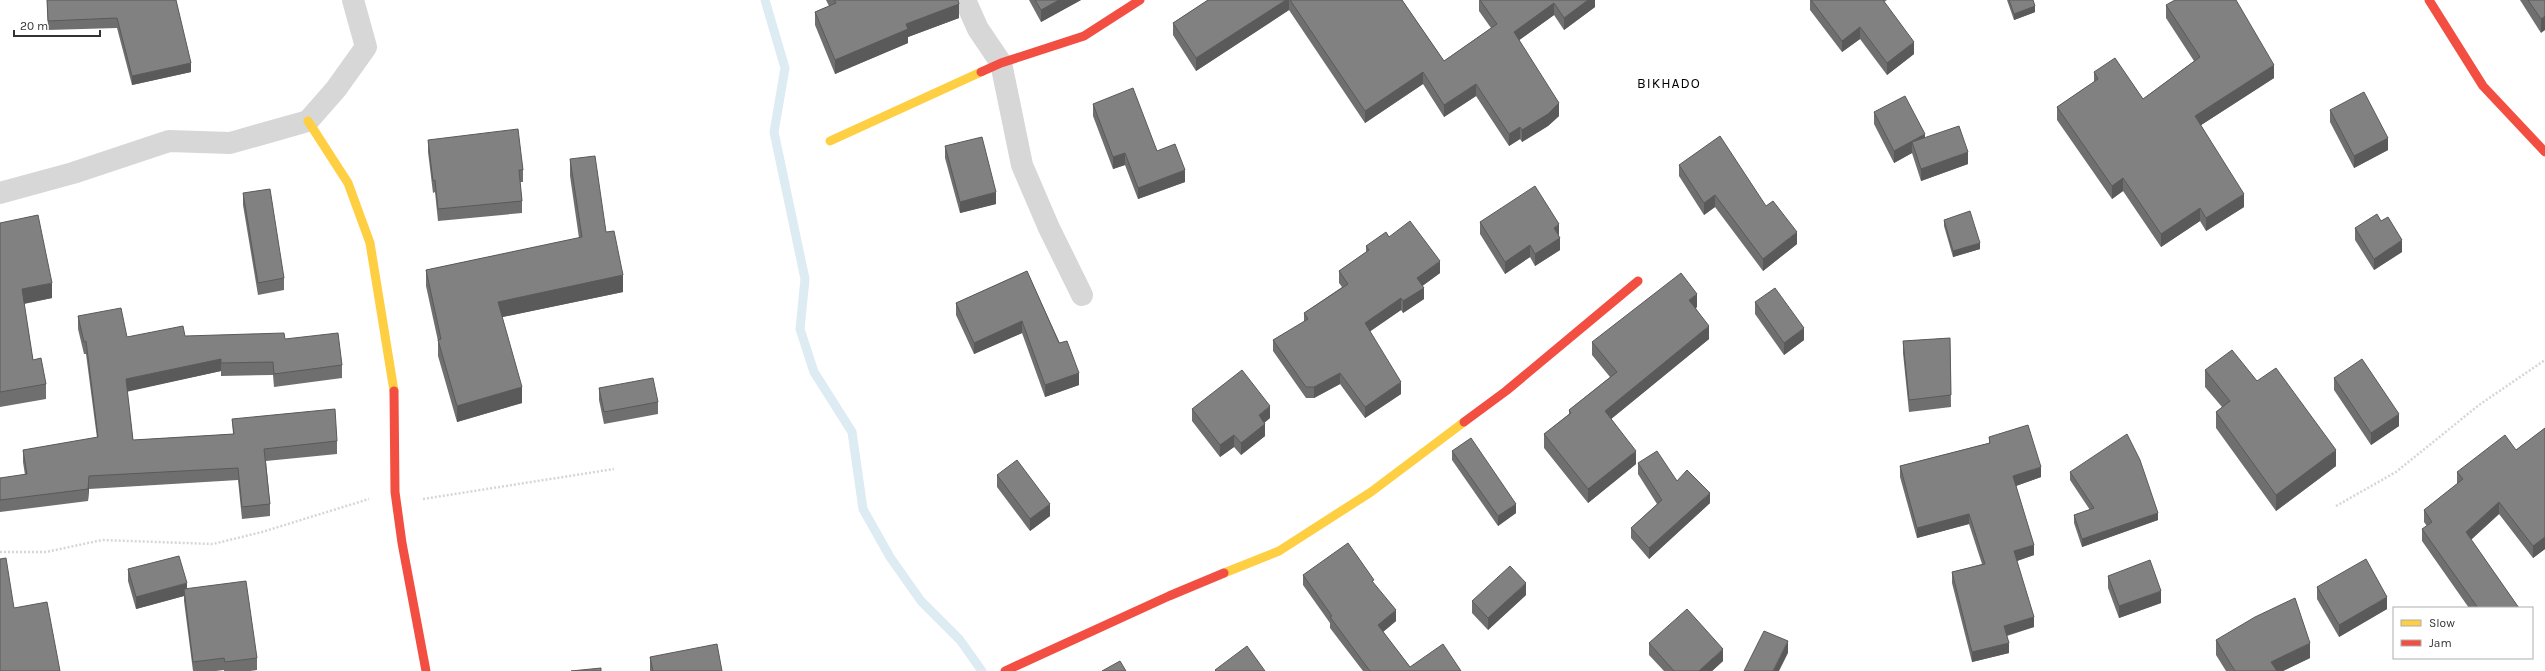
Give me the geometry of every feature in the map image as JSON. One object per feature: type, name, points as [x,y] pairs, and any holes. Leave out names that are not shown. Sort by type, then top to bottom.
[{"type":"street","points":[[0,193],[73,173],[169,142],[230,143],[308,121],[336,89],[366,47],[353,0]]},
{"type":"street","points":[[965,0],[978,29],[1001,62],[1022,165],[1049,228],[1082,295]]},
{"type":"street","points":[[830,141],[1001,62],[1084,36],[1140,0]]},
{"type":"street","points":[[2428,0],[2483,86],[2545,152]]},
{"type":"street","points":[[308,121],[348,183],[370,243],[394,380],[395,492],[402,543],[426,671]]},
{"type":"street","points":[[1005,671],[1170,596],[1279,551],[1390,478],[1506,391],[1638,281]]},
{"type":"path","points":[[2336,506],[2396,472],[2479,405],[2545,360]]},
{"type":"path","points":[[0,552],[46,552],[102,540],[213,544],[395,492],[424,500],[614,469]]},
{"type":"building","points":[[47,0],[176,0],[191,63],[132,76],[117,18],[48,21]]},
{"type":"building","points":[[834,0],[958,0],[959,4],[906,24],[908,29],[835,60],[815,12],[836,3]]},
{"type":"building","points":[[1035,0],[1059,0],[1041,10]]},
{"type":"building","points":[[1208,0],[1286,0],[1196,58],[1173,23]]},
{"type":"building","points":[[1290,0],[1402,0],[1444,61],[1497,24],[1480,0],[1588,0],[1564,18],[1554,3],[1514,32],[1559,103],[1548,114],[1522,130],[1520,127],[1509,134],[1476,84],[1444,105],[1423,72],[1365,111]]},
{"type":"building","points":[[1811,0],[1883,0],[1914,42],[1887,63],[1860,27],[1842,41]]},
{"type":"building","points":[[2009,0],[2033,0],[2035,6],[2014,14]]},
{"type":"building","points":[[2175,0],[2236,0],[2274,65],[2195,116],[2244,194],[2206,218],[2200,208],[2161,234],[2123,178],[2112,186],[2057,107],[2098,79],[2094,72],[2115,58],[2143,99],[2200,57],[2166,5]]},
{"type":"building","points":[[2528,0],[2545,0],[2545,16],[2541,19]]},
{"type":"building","points":[[1133,88],[1157,151],[1175,144],[1185,170],[1138,188],[1125,153],[1113,157],[1093,104]]},
{"type":"building","points":[[2364,92],[2388,138],[2354,156],[2330,110]]},
{"type":"building","points":[[1905,96],[1925,134],[1894,151],[1874,112]]},
{"type":"building","points":[[1959,126],[1968,152],[1921,169],[1912,142]]},
{"type":"building","points":[[518,129],[523,170],[519,170],[522,201],[438,209],[428,140]]},
{"type":"building","points":[[1720,136],[1766,206],[1773,201],[1797,232],[1763,259],[1715,195],[1704,203],[1679,165]]},
{"type":"building","points":[[982,137],[996,192],[960,202],[945,146]]},
{"type":"building","points":[[595,156],[606,232],[614,231],[623,275],[498,302],[522,387],[457,406],[438,340],[441,339],[426,270],[582,237],[570,159]]},
{"type":"building","points":[[1535,186],[1559,224],[1554,228],[1560,238],[1535,254],[1530,245],[1505,262],[1480,222]]},
{"type":"building","points":[[270,189],[284,278],[258,283],[243,193]]},
{"type":"building","points":[[1970,211],[1980,243],[1953,251],[1944,220]]},
{"type":"building","points":[[2377,214],[2381,221],[2388,217],[2402,240],[2374,259],[2355,228]]},
{"type":"building","points":[[38,215],[52,283],[22,289],[33,360],[41,358],[46,384],[0,392],[0,223]]},
{"type":"building","points":[[1410,221],[1440,261],[1417,278],[1424,288],[1403,301],[1401,298],[1365,323],[1401,382],[1365,407],[1340,373],[1314,387],[1306,387],[1273,340],[1308,319],[1304,313],[1348,284],[1339,271],[1369,250],[1366,246],[1386,232],[1389,237]]},
{"type":"building","points":[[1027,271],[1059,343],[1067,341],[1079,373],[1045,385],[1022,321],[974,343],[956,303]]},
{"type":"building","points":[[1681,273],[1697,294],[1689,300],[1709,326],[1605,411],[1636,451],[1588,489],[1544,434],[1571,413],[1569,410],[1617,372],[1592,342]]},
{"type":"building","points":[[1775,288],[1804,328],[1784,343],[1755,302]]},
{"type":"building","points":[[121,308],[127,337],[183,326],[185,336],[284,333],[285,339],[338,333],[342,365],[274,374],[273,362],[221,363],[221,359],[126,379],[133,440],[234,434],[232,419],[335,409],[337,441],[264,449],[270,504],[242,507],[238,468],[89,476],[88,489],[0,500],[0,478],[27,474],[23,450],[98,437],[86,341],[84,342],[78,316]]},
{"type":"building","points":[[1950,338],[1951,395],[1909,400],[1903,341]]},
{"type":"building","points":[[2232,350],[2257,381],[2276,368],[2336,450],[2276,495],[2216,412],[2230,401],[2205,370]]},
{"type":"building","points":[[2362,359],[2399,414],[2371,433],[2334,378]]},
{"type":"building","points":[[1242,370],[1270,406],[1259,415],[1265,424],[1241,443],[1234,435],[1220,445],[1192,409]]},
{"type":"building","points":[[653,378],[658,402],[604,412],[599,388]]},
{"type":"building","points":[[2028,425],[2041,467],[2013,476],[2034,545],[2014,551],[2034,617],[2004,626],[2009,643],[1972,652],[1952,572],[1985,564],[1969,514],[1917,528],[1900,466],[1990,443],[1989,437]]},
{"type":"building","points":[[2545,428],[2545,537],[2533,546],[2499,502],[2466,532],[2518,607],[2477,607],[2422,529],[2432,522],[2424,510],[2463,479],[2457,472],[2505,435],[2516,450]]},
{"type":"building","points":[[2127,434],[2140,460],[2158,513],[2082,539],[2074,515],[2094,508],[2070,472]]},
{"type":"building","points":[[1471,438],[1516,504],[1498,516],[1452,451]]},
{"type":"building","points":[[1657,451],[1677,481],[1687,470],[1710,493],[1649,548],[1631,528],[1662,500],[1638,463]]},
{"type":"building","points":[[1017,460],[1050,504],[1030,519],[997,475]]},
{"type":"building","points":[[1348,543],[1374,580],[1372,581],[1396,610],[1378,625],[1410,667],[1443,644],[1461,671],[1370,671],[1330,617],[1332,616],[1303,575]]},
{"type":"building","points":[[179,556],[187,583],[136,597],[128,569]]},
{"type":"building","points":[[6,558],[14,608],[47,602],[60,671],[0,671],[0,559]]},
{"type":"building","points":[[2366,559],[2387,597],[2339,625],[2317,587]]},
{"type":"building","points":[[2150,560],[2161,591],[2119,606],[2108,576]]},
{"type":"building","points":[[1510,566],[1526,583],[1488,618],[1472,601]]},
{"type":"building","points":[[246,581],[257,658],[225,662],[224,658],[193,662],[184,589]]},
{"type":"building","points":[[2295,598],[2310,643],[2271,662],[2277,671],[2235,671],[2216,640],[2255,617]]},
{"type":"building","points":[[1687,609],[1723,649],[1699,671],[1674,671],[1649,643]]},
{"type":"building","points":[[1764,631],[1788,641],[1773,671],[1744,671]]},
{"type":"building","points":[[717,644],[722,671],[653,671],[650,657]]},
{"type":"building","points":[[1247,646],[1265,671],[1215,670]]},
{"type":"building","points":[[1120,661],[1126,671],[1102,671]]},
{"type":"building","points":[[601,668],[601,671],[571,671]]},
{"type":"waterway","points":[[765,0],[785,68],[774,132],[805,279],[800,329],[814,372],[852,432],[863,509],[890,557],[921,601],[960,640],[982,671]]},
{"type":"traffic: slow","points":[[830,141],[981,72]]},
{"type":"traffic: slow","points":[[308,121],[348,183],[370,243],[394,391]]},
{"type":"traffic: slow","points":[[1224,573],[1279,551],[1371,492],[1464,422]]},
{"type":"traffic: jam","points":[[981,72],[1001,63],[1084,36],[1140,0]]},
{"type":"traffic: jam","points":[[2429,0],[2483,86],[2545,152]]},
{"type":"traffic: jam","points":[[1464,422],[1506,391],[1638,281]]},
{"type":"traffic: jam","points":[[394,391],[395,492],[402,543],[426,671]]},
{"type":"traffic: jam","points":[[1005,671],[1169,596],[1224,573]]},
{"type":"district","name":"BIKHADO","points":[[1669,83]]}]
